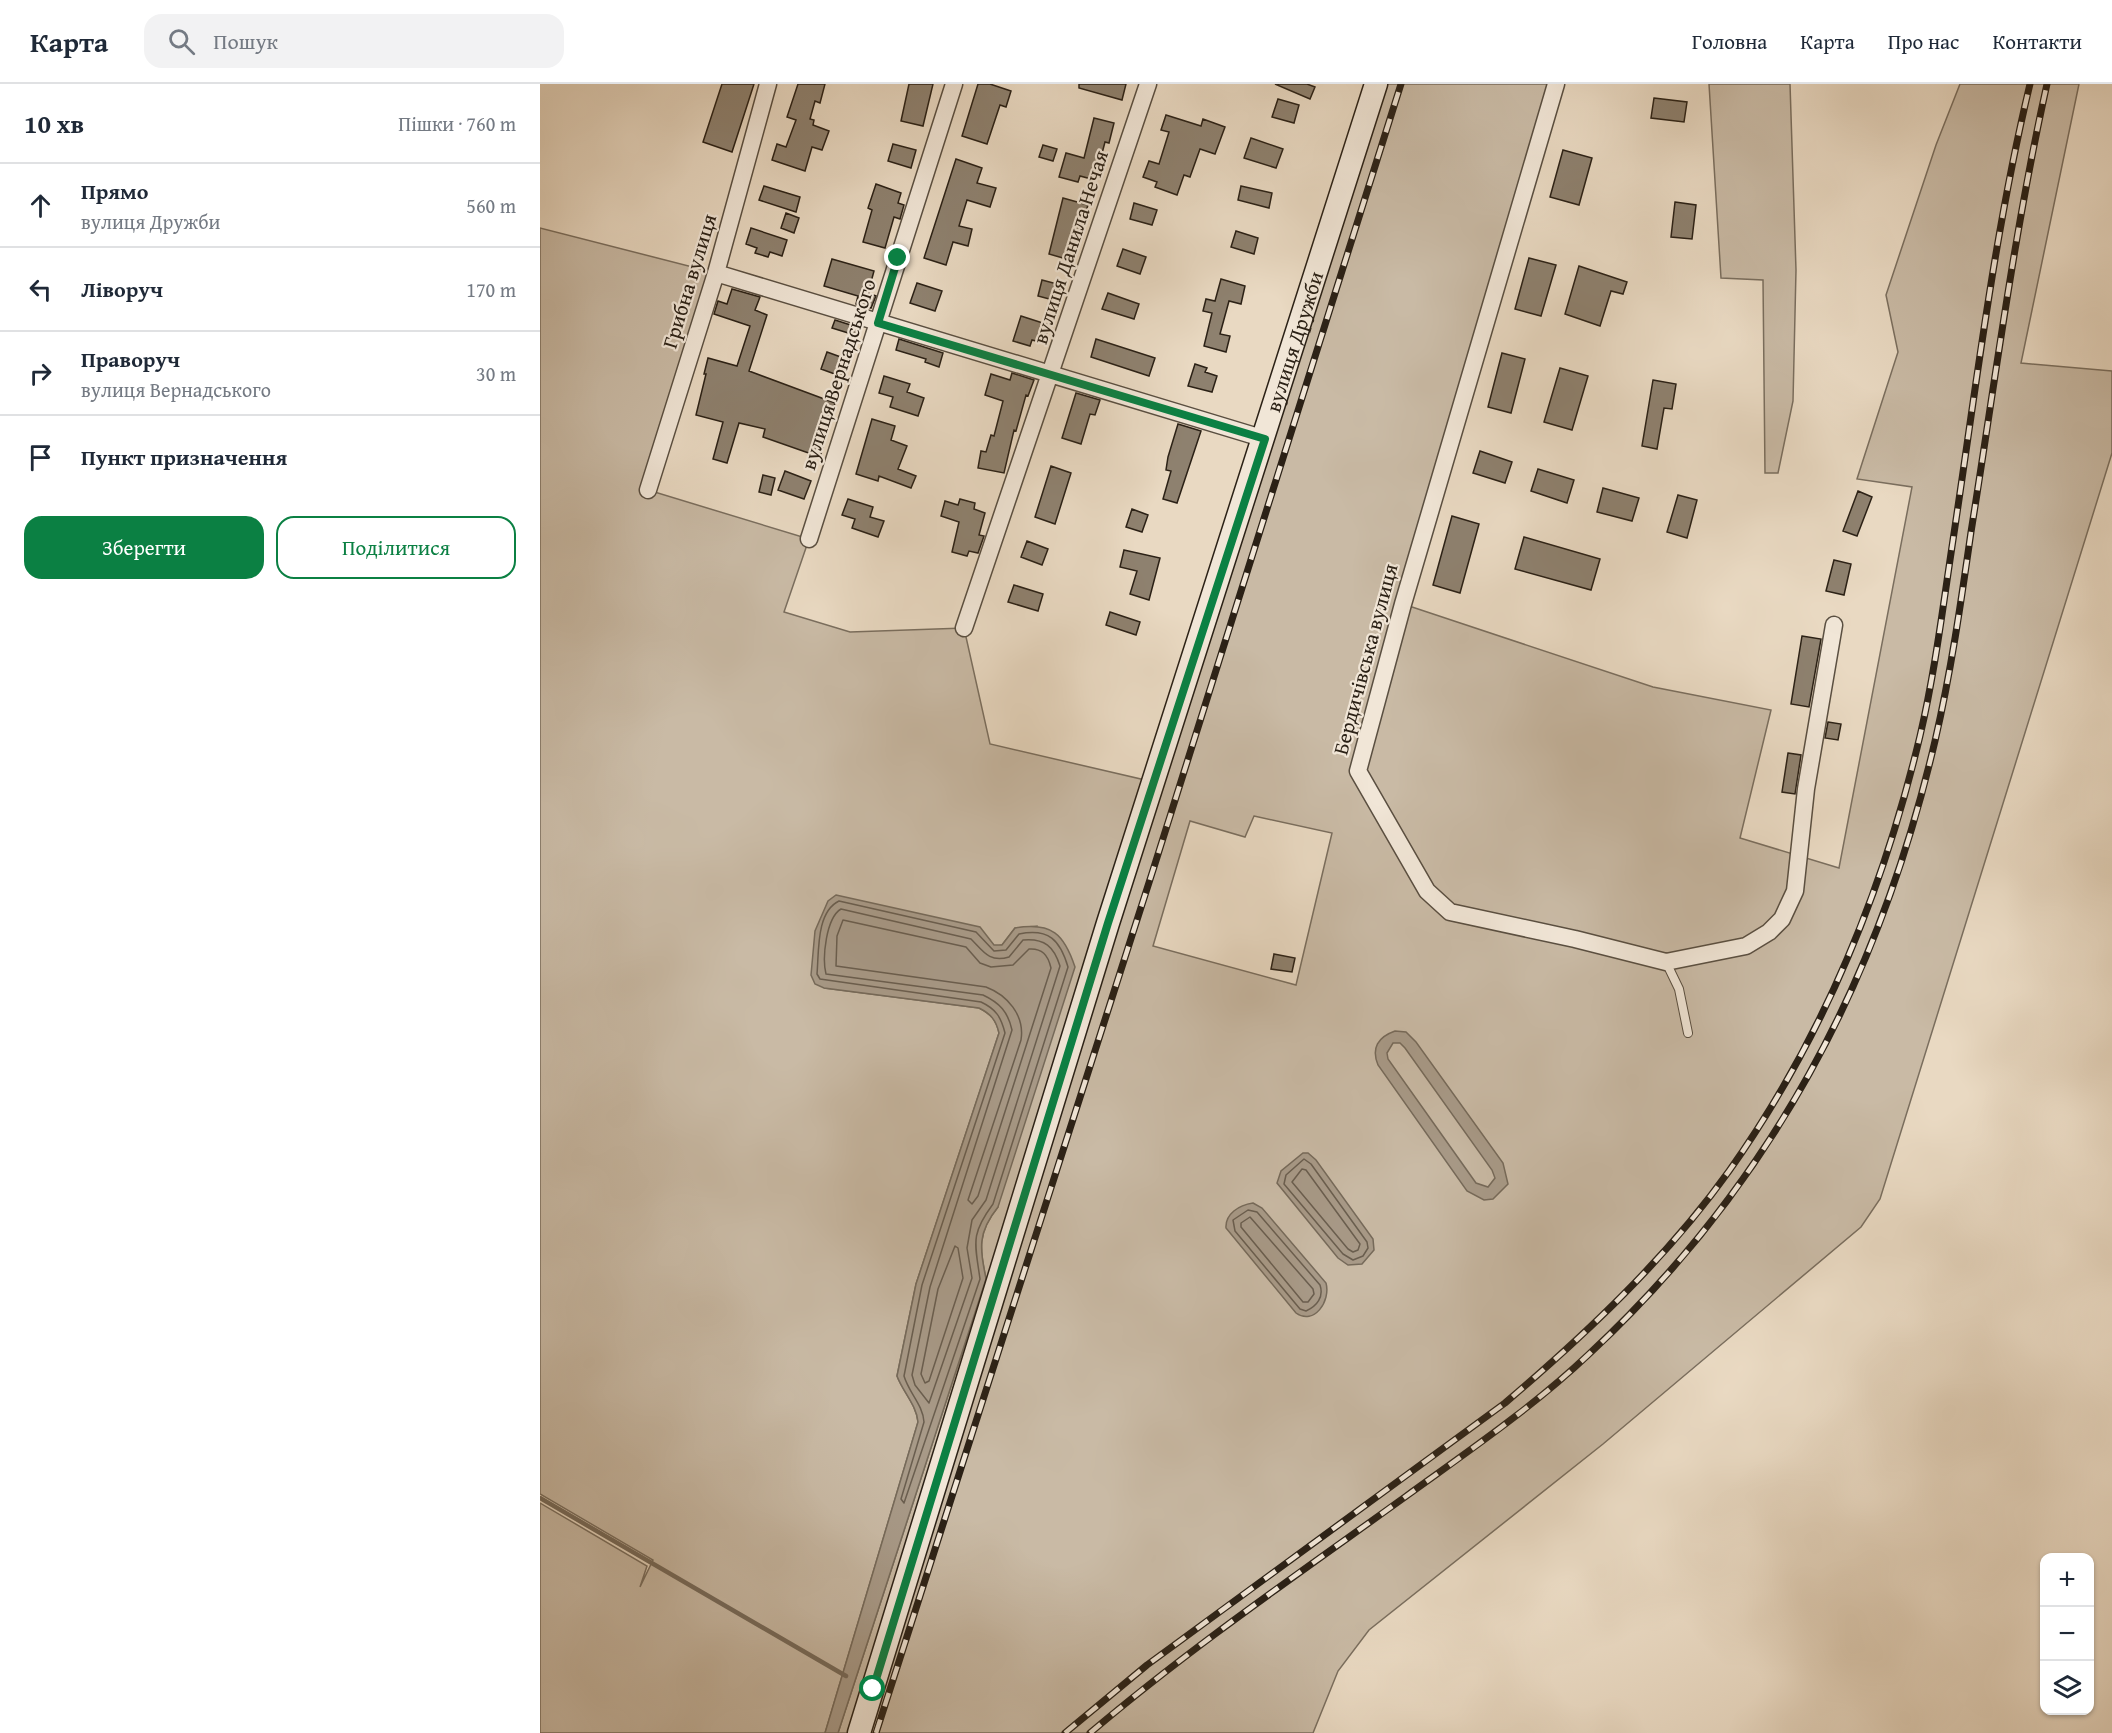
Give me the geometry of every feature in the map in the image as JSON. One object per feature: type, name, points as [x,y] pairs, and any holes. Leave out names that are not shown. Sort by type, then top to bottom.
[{"type":"street","name":"Грибна вулиця","points":[[648,490],[716,273],[768,84]]},
{"type":"street","name":"вулиця Вернадського","points":[[809,539],[954,84]]},
{"type":"street","name":"вулиця Данила Нечая","points":[[964,628],[1052,374],[1148,84]]},
{"type":"street","name":"вулиця Дружби","points":[[859,1733],[1108,923],[1265,439],[1376,84]]},
{"type":"street","name":"Бердичівська вулиця","points":[[1556,84],[1402,604],[1358,771],[1427,891],[1450,912],[1575,939],[1666,962],[1746,946],[1769,932],[1782,919],[1795,891],[1806,789],[1834,625]]},
{"type":"street","points":[[716,273],[1265,439]]},
{"type":"lane","points":[[1666,962],[1679,989],[1689,1033]]},
{"type":"shaded area","points":[[1376,84],[1556,84],[1403,604],[1653,687],[1771,710],[1740,838],[1839,868],[1912,487],[1857,479],[1898,352],[1886,295],[1936,145],[1960,84],[2079,84],[2021,363],[2112,371],[2112,453],[1880,1199],[1861,1227],[1603,1444],[1369,1630],[1338,1671],[1313,1733],[838,1733],[986,1279],[982,1258],[983,1233],[998,1207],[1037,926],[1015,928],[1002,945],[824,988],[979,1008],[992,1018],[999,1033],[916,1284],[897,1376],[915,1410],[918,1422],[825,1733],[540,1733],[540,1503],[647,1566],[640,1587],[653,1560],[540,1494],[540,228],[716,273],[648,490],[809,539],[784,612],[850,632],[964,628],[990,744],[1154,782]],"holes":[[[1254,816],[1332,833],[1296,985],[1153,946],[1190,821],[1245,837]]]},
{"type":"shaded area","points":[[1709,84],[1790,84],[1796,270],[1793,401],[1778,473],[1765,473],[1763,280],[1721,278]]},
{"type":"water","points":[[836,895],[980,927],[994,945],[1002,945],[1015,928],[1047,929],[1061,939],[1075,967],[998,1207],[983,1233],[982,1258],[986,1279],[838,1733],[825,1733],[918,1422],[915,1410],[897,1376],[916,1284],[999,1033],[992,1018],[979,1008],[824,988],[815,984],[811,975],[815,931],[828,901]]},
{"type":"water","points":[[1395,1031],[1406,1032],[1416,1042],[1503,1163],[1508,1184],[1493,1199],[1484,1200],[1467,1191],[1378,1065],[1375,1053],[1377,1044],[1384,1036]],"holes":[[[1393,1043],[1400,1043],[1492,1170],[1495,1178],[1488,1187],[1476,1183],[1388,1059],[1387,1053]]]},
{"type":"water","points":[[1303,1153],[1308,1153],[1316,1160],[1373,1239],[1374,1250],[1362,1264],[1348,1265],[1338,1258],[1277,1183],[1281,1171]]},
{"type":"water","points":[[1253,1203],[1262,1208],[1326,1283],[1326,1297],[1320,1310],[1315,1314],[1303,1316],[1296,1313],[1226,1228],[1230,1214]]},
{"type":"building","points":[[722,84],[754,84],[732,152],[703,142]]},
{"type":"building","points":[[798,84],[825,84],[820,103],[815,101],[810,119],[814,120],[813,125],[829,131],[822,150],[812,147],[805,171],[772,160],[777,144],[786,147],[796,120],[787,117]]},
{"type":"building","points":[[909,84],[933,84],[923,126],[901,121]]},
{"type":"building","points":[[978,84],[990,84],[1011,91],[1006,107],[1000,105],[987,144],[962,136]]},
{"type":"building","points":[[1079,84],[1126,84],[1122,100],[1079,88]]},
{"type":"building","points":[[1275,84],[1307,84],[1315,87],[1310,99]]},
{"type":"building","points":[[1654,98],[1687,102],[1684,122],[1651,118]]},
{"type":"building","points":[[1278,99],[1299,105],[1294,123],[1272,117]]},
{"type":"building","points":[[1166,115],[1201,126],[1203,119],[1225,127],[1215,154],[1200,149],[1190,177],[1184,175],[1177,195],[1155,187],[1157,182],[1143,177],[1149,161],[1159,164],[1169,132],[1161,130]]},
{"type":"building","points":[[1094,118],[1114,123],[1109,143],[1105,142],[1095,180],[1080,176],[1078,182],[1059,177],[1066,153],[1084,158]]},
{"type":"building","points":[[1251,138],[1283,149],[1276,168],[1244,158]]},
{"type":"building","points":[[893,144],[916,150],[911,168],[888,161]]},
{"type":"building","points":[[1043,145],[1057,149],[1053,161],[1039,157]]},
{"type":"building","points":[[1563,150],[1592,158],[1579,205],[1550,197]]},
{"type":"building","points":[[956,159],[982,168],[977,183],[996,188],[990,207],[967,200],[959,226],[972,229],[968,246],[953,242],[946,265],[924,258]]},
{"type":"building","points":[[876,184],[901,193],[898,203],[904,205],[900,219],[894,217],[885,248],[863,242],[872,210],[868,208]]},
{"type":"building","points":[[764,186],[800,197],[796,212],[759,200]]},
{"type":"building","points":[[1241,186],[1272,193],[1269,208],[1238,200]]},
{"type":"building","points":[[1063,198],[1088,205],[1070,260],[1049,254]]},
{"type":"building","points":[[1675,202],[1696,205],[1692,239],[1671,237]]},
{"type":"building","points":[[1134,203],[1157,210],[1152,225],[1130,219]]},
{"type":"building","points":[[786,213],[799,218],[794,233],[781,228]]},
{"type":"building","points":[[751,228],[787,240],[782,256],[770,252],[768,257],[755,253],[757,248],[746,244]]},
{"type":"building","points":[[1236,231],[1258,238],[1254,254],[1231,247]]},
{"type":"building","points":[[1123,249],[1146,257],[1140,274],[1117,266]]},
{"type":"building","points":[[1529,258],[1556,265],[1541,316],[1515,309]]},
{"type":"building","points":[[832,259],[874,271],[868,293],[876,296],[871,308],[856,304],[858,296],[824,286]]},
{"type":"building","points":[[1579,266],[1627,282],[1623,294],[1611,291],[1600,326],[1565,314]]},
{"type":"building","points":[[1221,279],[1245,286],[1241,304],[1229,301],[1220,334],[1230,336],[1226,352],[1204,346],[1212,313],[1203,311],[1206,299],[1215,301]]},
{"type":"building","points":[[1042,280],[1061,285],[1057,301],[1038,296]]},
{"type":"building","points":[[917,283],[942,291],[935,311],[910,303]]},
{"type":"building","points":[[732,289],[760,297],[755,310],[767,315],[749,371],[835,403],[820,457],[763,437],[765,429],[739,423],[727,463],[713,459],[723,422],[696,415],[708,358],[737,366],[750,326],[714,314],[718,301],[727,304]]},
{"type":"building","points":[[1108,293],[1139,304],[1134,319],[1102,309]]},
{"type":"building","points":[[1021,316],[1049,325],[1044,343],[1032,340],[1030,346],[1013,341]]},
{"type":"building","points":[[835,320],[860,328],[858,336],[832,328]]},
{"type":"building","points":[[899,339],[943,353],[939,367],[925,362],[926,359],[896,350]]},
{"type":"building","points":[[1096,339],[1155,358],[1149,376],[1091,357]]},
{"type":"building","points":[[827,352],[849,360],[843,377],[821,369]]},
{"type":"building","points":[[1502,353],[1525,359],[1511,413],[1488,407]]},
{"type":"building","points":[[1195,364],[1207,368],[1205,372],[1217,376],[1212,392],[1188,386]]},
{"type":"building","points":[[1560,368],[1588,376],[1572,430],[1544,422]]},
{"type":"building","points":[[1012,373],[1034,380],[1028,396],[1026,395],[1016,431],[1014,430],[1004,473],[978,468],[981,451],[986,452],[991,435],[994,436],[1003,401],[985,395],[991,374],[1010,380]]},
{"type":"building","points":[[884,376],[910,384],[907,392],[924,398],[918,416],[890,407],[893,397],[879,393]]},
{"type":"building","points":[[1653,380],[1676,384],[1672,409],[1664,408],[1657,449],[1642,446]]},
{"type":"building","points":[[1076,393],[1100,400],[1095,415],[1090,414],[1081,444],[1062,438]]},
{"type":"building","points":[[872,419],[895,426],[891,440],[907,446],[898,469],[916,476],[911,488],[879,476],[878,481],[856,474]]},
{"type":"building","points":[[1178,424],[1201,431],[1177,503],[1163,499],[1171,471],[1166,470],[1168,457]]},
{"type":"building","points":[[1480,451],[1512,462],[1505,483],[1473,473]]},
{"type":"building","points":[[1051,466],[1071,473],[1055,524],[1035,517]]},
{"type":"building","points":[[1538,469],[1574,480],[1567,503],[1531,491]]},
{"type":"building","points":[[785,471],[811,481],[804,499],[778,490]]},
{"type":"building","points":[[763,475],[775,478],[771,495],[759,492]]},
{"type":"building","points":[[1603,488],[1639,498],[1632,521],[1597,512]]},
{"type":"building","points":[[1858,491],[1872,497],[1857,536],[1843,531]]},
{"type":"building","points":[[1678,495],[1697,500],[1687,538],[1667,532]]},
{"type":"building","points":[[848,499],[873,507],[870,517],[884,521],[878,537],[852,528],[855,519],[842,515]]},
{"type":"building","points":[[960,499],[975,503],[974,509],[985,513],[979,535],[984,536],[978,553],[969,551],[967,556],[952,552],[959,522],[941,516],[945,501],[958,505]]},
{"type":"building","points":[[1132,509],[1148,515],[1142,532],[1126,527]]},
{"type":"building","points":[[1452,516],[1479,524],[1460,593],[1433,585]]},
{"type":"building","points":[[1524,537],[1600,559],[1591,590],[1515,569]]},
{"type":"building","points":[[1027,541],[1048,549],[1042,565],[1021,557]]},
{"type":"building","points":[[1124,550],[1160,558],[1149,600],[1130,594],[1137,571],[1120,567]]},
{"type":"building","points":[[1834,560],[1851,564],[1844,595],[1826,591]]},
{"type":"building","points":[[1014,585],[1043,594],[1038,611],[1008,602]]},
{"type":"building","points":[[1110,612],[1140,622],[1136,635],[1106,625]]},
{"type":"building","points":[[1802,636],[1821,639],[1809,707],[1791,704]]},
{"type":"building","points":[[1828,722],[1841,724],[1838,740],[1825,738]]},
{"type":"building","points":[[1788,753],[1801,755],[1795,794],[1782,792]]},
{"type":"building","points":[[1274,954],[1295,958],[1292,972],[1271,969]]},
{"type":"waterway","points":[[540,1498],[846,1676]]},
{"type":"railway","points":[[876,1733],[1154,867],[1401,84]]},
{"type":"railway","points":[[1065,1733],[1147,1665],[1505,1403],[1565,1350],[1624,1294],[1705,1203],[1729,1171],[1793,1070],[1821,1017],[1868,907],[1888,851],[1920,736],[1938,639],[1996,254],[2030,84]]},
{"type":"railway","points":[[1090,1733],[1205,1641],[1499,1429],[1588,1355],[1653,1290],[1711,1222],[1763,1150],[1809,1075],[1849,996],[1883,914],[1911,829],[1935,741],[1955,637],[2015,251],[2047,84]]},
{"type":"route","points":[[873,1689],[1108,923],[1265,439],[878,323],[898,258]]}]
